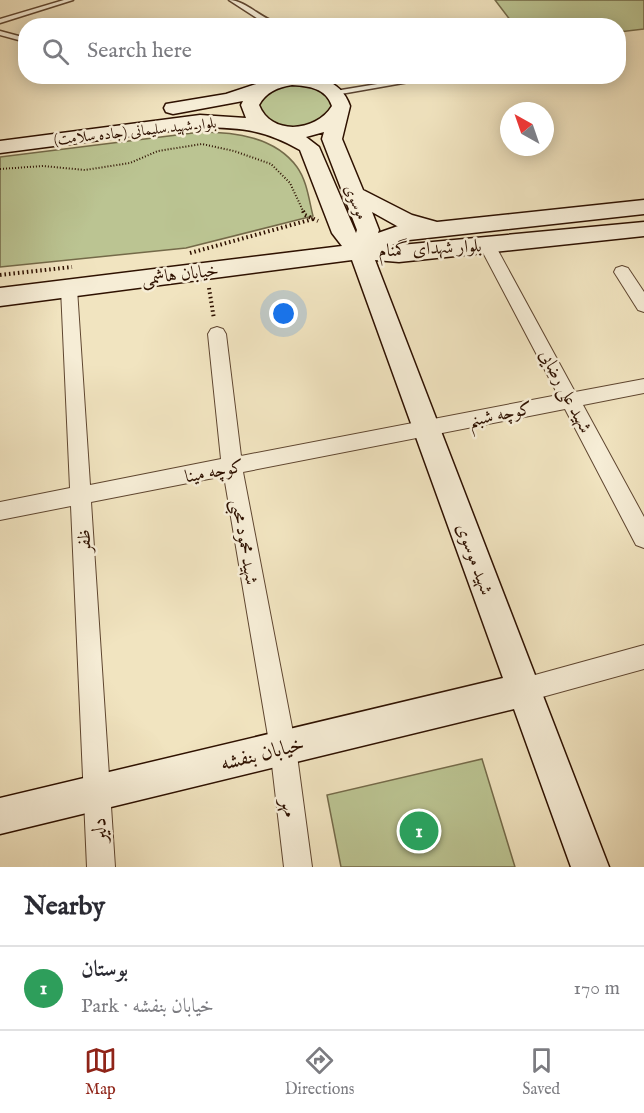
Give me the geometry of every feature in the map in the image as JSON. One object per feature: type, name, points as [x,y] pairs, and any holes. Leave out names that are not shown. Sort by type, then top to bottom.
[{"type":"main road","name":"بلوار شهید سلیمانی (جاده سلامت)","points":[[0,130],[195,105],[229,99],[263,84]]},
{"type":"main road","points":[[265,84],[252,98],[250,111],[254,118],[275,130],[305,132],[317,129],[334,119],[337,103],[321,84]]},
{"type":"main road","name":"موسوی","points":[[275,130],[309,147],[352,242],[368,230],[332,139],[337,103]]},
{"type":"main road","name":"بلوار شهید سلیمانی (جاده سلامت)","points":[[0,147],[200,121],[233,122],[275,130]]},
{"type":"main road","points":[[352,194],[405,221],[439,229]]},
{"type":"main road","name":"بلوار شهدای گمنام","points":[[352,242],[396,234],[644,207]]},
{"type":"main road","name":"بلوار شهدای گمنام","points":[[352,242],[399,254],[644,229]]},
{"type":"main road","name":"خیابان هاشمی","points":[[0,297],[206,271],[352,242]]},
{"type":"main road","name":"شهید موسوی","points":[[352,242],[427,429],[590,867]]},
{"type":"main road","name":"خیابان بنفشه","points":[[0,816],[524,690]]},
{"type":"street","name":"شهید علی رضایی","points":[[487,245],[644,538]]},
{"type":"street","points":[[622,272],[644,306]]},
{"type":"street","name":"ظفر","points":[[69,289],[97,793]]},
{"type":"street","name":"شهید محمود محبی","points":[[217,334],[232,467],[283,748]]},
{"type":"street","name":"کوچه شبنم","points":[[427,429],[644,386]]},
{"type":"street","name":"کوچه مینا","points":[[0,511],[427,429]]},
{"type":"street","points":[[524,690],[644,657]]},
{"type":"street","name":"مهر","points":[[283,748],[298,867]]},
{"type":"street","name":"دلیر","points":[[97,793],[101,867]]},
{"type":"lane","points":[[0,21],[70,0]]},
{"type":"lane","points":[[232,0],[261,18]]},
{"type":"lane","points":[[0,33],[18,38]]},
{"type":"lane","points":[[337,103],[409,84]]},
{"type":"path","points":[[0,169],[43,166],[85,170],[130,163],[158,152],[202,144],[234,151],[271,164],[290,183],[304,215],[352,242]]},
{"type":"path","points":[[185,254],[313,219]]},
{"type":"path","points":[[0,275],[81,266]]},
{"type":"path","points":[[206,271],[217,334]]},
{"type":"green space","points":[[495,0],[644,0],[644,29],[626,31],[626,18],[509,18]]},
{"type":"green space","points":[[292,84],[312,87],[325,93],[332,103],[332,110],[316,124],[305,127],[290,128],[269,119],[258,108],[260,102],[271,91]]},
{"type":"green space","points":[[201,132],[241,135],[278,149],[300,172],[313,216],[186,248],[0,267],[0,157]]},
{"type":"green space","points":[[482,759],[515,867],[341,867],[327,795]]},
{"type":"place","name":"بوستان","points":[[419,831]]}]
